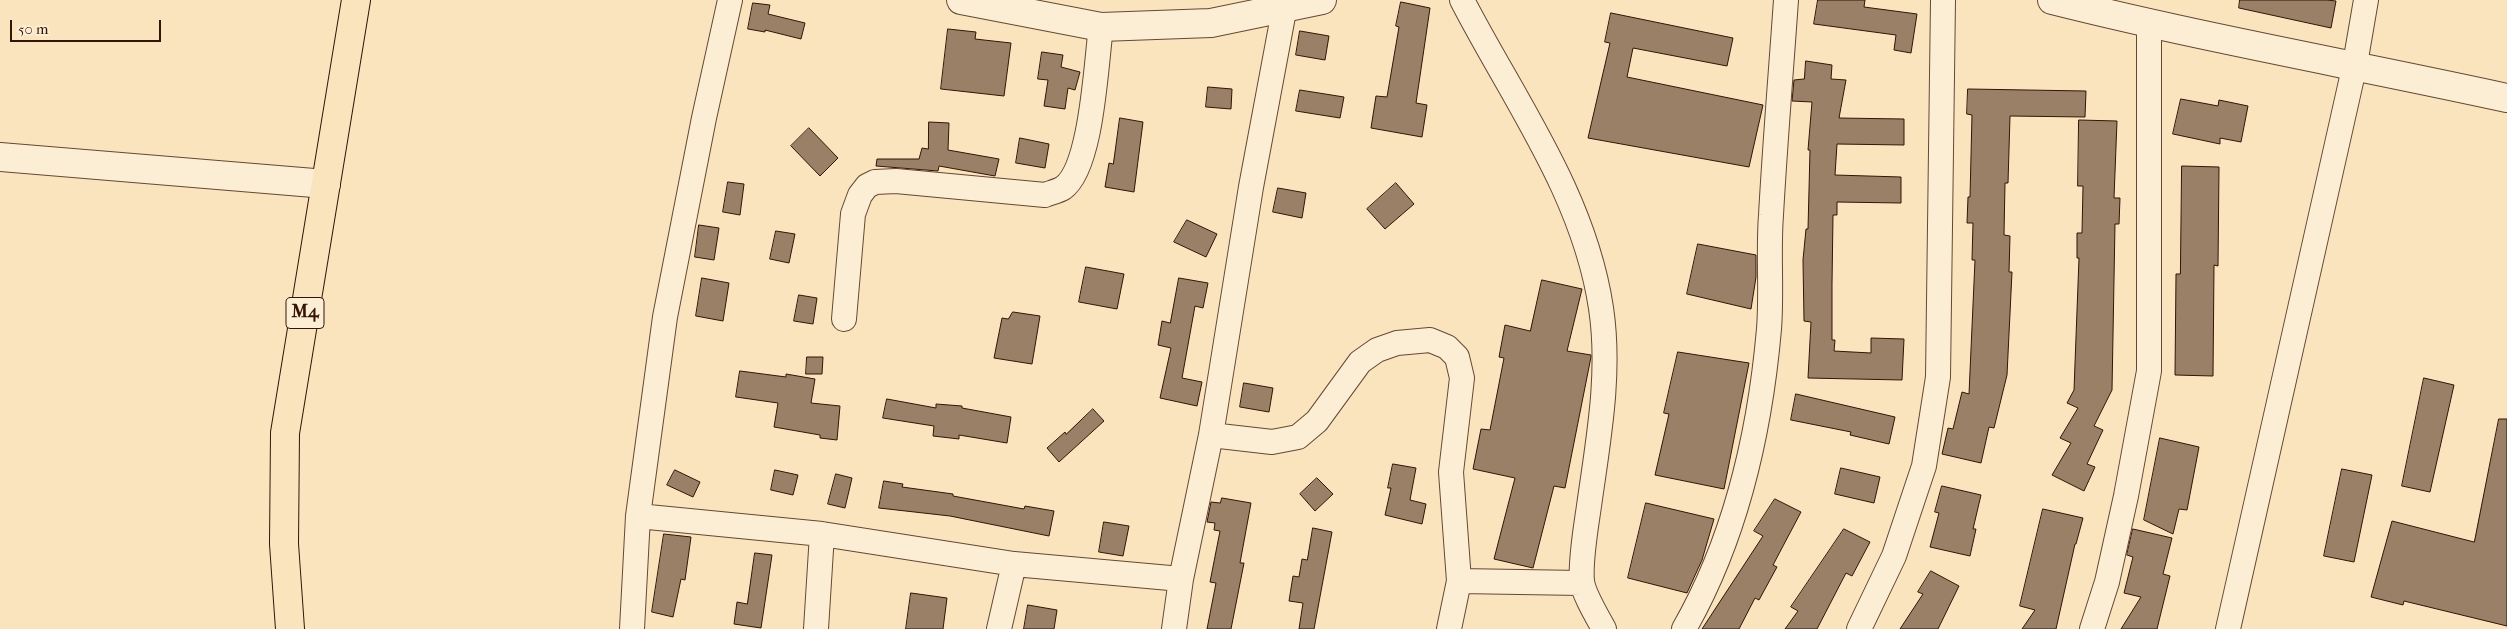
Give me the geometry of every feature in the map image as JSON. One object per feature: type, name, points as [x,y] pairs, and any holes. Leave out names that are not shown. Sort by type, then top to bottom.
[{"type":"main road","name":"M4","points":[[290,629],[284,544],[285,433],[356,0]]},
{"type":"street","points":[[632,629],[638,516],[665,317],[704,118],[730,0]]},
{"type":"street","points":[[960,0],[1101,27],[1211,23],[1286,4],[1322,0]]},
{"type":"street","points":[[1462,0],[1506,81],[1529,117],[1553,165],[1584,241],[1601,307],[1606,371],[1582,583],[1604,629]]},
{"type":"street","points":[[1684,629],[1696,608],[1723,545],[1745,480],[1762,392],[1769,327],[1770,218],[1786,0]]},
{"type":"street","points":[[1859,629],[1894,556],[1924,466],[1938,377],[1943,0]]},
{"type":"street","points":[[2052,0],[2149,24],[2354,64],[2507,98]]},
{"type":"street","points":[[2228,629],[2354,64],[2366,0]]},
{"type":"street","points":[[1174,629],[1181,579],[1211,435],[1251,188],[1286,4]]},
{"type":"street","points":[[2092,629],[2107,582],[2126,496],[2149,371],[2149,24]]},
{"type":"street","points":[[844,319],[853,214],[860,195],[867,186],[875,182],[896,181],[1045,195],[1063,188],[1074,174],[1086,143],[1101,27]]},
{"type":"street","points":[[0,157],[326,184]]},
{"type":"street","points":[[1211,435],[1272,442],[1298,437],[1318,421],[1360,362],[1377,350],[1397,343],[1430,340],[1447,346],[1457,357],[1462,378],[1451,472],[1458,581],[1449,629]]},
{"type":"street","points":[[638,516],[822,534],[1014,564],[1181,579]]},
{"type":"street","points":[[816,629],[822,534]]},
{"type":"street","points":[[999,629],[1014,564]]},
{"type":"street","points":[[1458,581],[1582,583]]},
{"type":"building","points":[[1818,0],[1865,0],[1864,7],[1917,14],[1911,53],[1894,50],[1896,35],[1814,24]]},
{"type":"building","points":[[2240,0],[2336,1],[2331,28],[2239,8]]},
{"type":"building","points":[[1401,2],[1430,8],[1416,103],[1427,105],[1422,137],[1371,128],[1376,96],[1387,97],[1399,27],[1396,26]]},
{"type":"building","points":[[753,3],[770,5],[768,14],[805,23],[801,39],[765,30],[765,32],[748,29]]},
{"type":"building","points":[[1611,13],[1733,38],[1727,66],[1633,48],[1627,77],[1763,105],[1749,167],[1588,138],[1610,43],[1605,42]]},
{"type":"building","points":[[948,29],[976,32],[975,39],[1011,43],[1004,96],[941,89]]},
{"type":"building","points":[[1300,31],[1329,36],[1325,60],[1296,55]]},
{"type":"building","points":[[1042,52],[1063,55],[1061,67],[1080,72],[1075,90],[1068,88],[1065,109],[1044,106],[1048,80],[1038,79]]},
{"type":"building","points":[[1806,61],[1832,65],[1831,79],[1846,80],[1839,118],[1904,119],[1904,145],[1837,144],[1835,175],[1901,177],[1901,203],[1837,202],[1837,215],[1833,215],[1832,284],[1832,340],[1835,340],[1834,351],[1871,353],[1871,338],[1904,339],[1902,380],[1808,378],[1811,322],[1804,321],[1803,260],[1806,229],[1808,229],[1810,150],[1808,150],[1812,102],[1792,101],[1794,80],[1804,79]]},
{"type":"building","points":[[1208,87],[1232,89],[1231,109],[1206,107]]},
{"type":"building","points":[[1968,89],[2086,91],[2085,117],[2010,116],[2008,183],[2005,183],[2004,235],[2010,236],[2009,272],[2012,272],[2007,375],[1994,428],[1989,427],[1981,463],[1942,454],[1948,428],[1953,429],[1962,392],[1969,394],[1975,260],[1972,260],[1973,223],[1967,223],[1968,197],[1970,197],[1972,115],[1967,114]]},
{"type":"building","points":[[1300,90],[1344,97],[1340,118],[1296,111]]},
{"type":"building","points":[[2181,99],[2218,106],[2219,100],[2248,106],[2241,142],[2220,138],[2220,144],[2173,134]]},
{"type":"building","points":[[1120,118],[1143,122],[1134,192],[1105,187],[1109,163],[1113,164]]},
{"type":"building","points":[[2079,120],[2117,121],[2114,198],[2120,198],[2119,224],[2115,224],[2112,390],[2094,426],[2103,430],[2087,464],[2095,467],[2084,491],[2052,475],[2071,443],[2060,438],[2078,408],[2067,403],[2074,390],[2079,258],[2077,258],[2077,233],[2082,233],[2083,186],[2078,186]]},
{"type":"building","points":[[929,122],[949,123],[948,150],[999,159],[995,176],[939,166],[938,171],[876,166],[877,159],[919,159],[922,148],[928,149]]},
{"type":"building","points":[[809,128],[838,158],[820,176],[791,146]]},
{"type":"building","points":[[1020,138],[1049,144],[1045,168],[1016,163]]},
{"type":"building","points":[[2182,166],[2219,167],[2218,266],[2214,265],[2213,376],[2175,375],[2176,274],[2180,274]]},
{"type":"building","points":[[728,182],[744,184],[740,215],[723,212]]},
{"type":"building","points":[[1396,183],[1414,204],[1385,229],[1367,209]]},
{"type":"building","points":[[1278,188],[1306,193],[1302,218],[1273,212]]},
{"type":"building","points":[[1187,220],[1217,234],[1206,257],[1174,242]]},
{"type":"building","points":[[699,225],[719,228],[714,260],[695,257]]},
{"type":"building","points":[[776,231],[795,234],[789,263],[770,259]]},
{"type":"building","points":[[1698,244],[1756,255],[1756,277],[1751,309],[1687,294]]},
{"type":"building","points":[[1086,267],[1124,274],[1117,309],[1079,302]]},
{"type":"building","points":[[702,278],[729,283],[723,321],[696,316]]},
{"type":"building","points":[[1179,278],[1208,283],[1203,308],[1195,306],[1182,378],[1202,382],[1197,406],[1160,398],[1171,348],[1158,345],[1162,321],[1170,323]]},
{"type":"building","points":[[1542,280],[1582,289],[1567,351],[1591,355],[1591,357],[1565,488],[1554,486],[1533,568],[1494,559],[1515,478],[1473,469],[1481,429],[1490,430],[1504,358],[1499,357],[1505,325],[1530,331]]},
{"type":"building","points":[[799,295],[817,298],[813,324],[794,321]]},
{"type":"building","points":[[1013,312],[1040,316],[1032,364],[994,358],[1002,318],[1008,319]]},
{"type":"building","points":[[1678,352],[1749,363],[1724,489],[1655,475],[1669,414],[1664,413]]},
{"type":"building","points":[[807,357],[823,357],[822,374],[806,374]]},
{"type":"building","points":[[740,371],[786,377],[786,374],[815,379],[811,403],[840,406],[837,440],[774,427],[778,403],[736,397]]},
{"type":"building","points":[[2424,378],[2454,385],[2430,492],[2402,486]]},
{"type":"building","points":[[1244,383],[1273,388],[1269,412],[1240,407]]},
{"type":"building","points":[[1796,394],[1895,417],[1889,444],[1850,435],[1851,432],[1791,420]]},
{"type":"building","points":[[887,399],[936,408],[936,404],[962,406],[962,408],[1011,417],[1007,443],[959,435],[959,439],[933,436],[934,426],[883,418]]},
{"type":"building","points":[[1093,409],[1104,421],[1059,462],[1047,448],[1065,432],[1066,434]]},
{"type":"building","points":[[2499,419],[2507,419],[2507,626],[2404,601],[2403,605],[2371,597],[2392,521],[2474,542]]},
{"type":"building","points":[[2160,438],[2199,447],[2187,510],[2179,509],[2173,534],[2144,520]]},
{"type":"building","points":[[1393,464],[1416,468],[1410,500],[1426,504],[1422,524],[1385,515],[1391,488],[1388,488]]},
{"type":"building","points":[[1841,468],[1880,477],[1874,503],[1835,494]]},
{"type":"building","points":[[2342,469],[2372,475],[2354,562],[2324,556]]},
{"type":"building","points":[[675,470],[700,482],[693,497],[667,485]]},
{"type":"building","points":[[775,470],[798,475],[793,495],[771,490]]},
{"type":"building","points":[[836,474],[852,478],[845,508],[828,504]]},
{"type":"building","points":[[1317,478],[1333,494],[1315,511],[1300,494]]},
{"type":"building","points":[[884,481],[903,484],[902,487],[953,494],[953,496],[1024,509],[1025,506],[1054,511],[1049,536],[950,516],[879,508]]},
{"type":"building","points":[[1942,486],[1981,495],[1973,529],[1976,529],[1970,556],[1930,547],[1939,513],[1935,512]]},
{"type":"building","points":[[1222,498],[1251,503],[1240,563],[1244,563],[1231,629],[1207,629],[1216,583],[1210,582],[1220,531],[1214,530],[1215,523],[1207,522],[1211,502],[1220,503]]},
{"type":"building","points":[[1775,499],[1801,512],[1773,565],[1777,567],[1759,600],[1755,598],[1739,629],[1702,629],[1763,536],[1754,531]]},
{"type":"building","points":[[1646,503],[1714,519],[1702,560],[1687,593],[1628,578]]},
{"type":"building","points":[[2043,509],[2083,518],[2075,544],[2056,629],[2022,629],[2035,610],[2020,606]]},
{"type":"building","points":[[1104,522],[1129,526],[1123,556],[1099,552]]},
{"type":"building","points":[[1313,528],[1332,532],[1314,629],[1299,629],[1303,603],[1289,601],[1293,576],[1299,577],[1302,559],[1307,560]]},
{"type":"building","points":[[1844,529],[1870,542],[1852,576],[1846,573],[1817,629],[1785,629],[1798,611],[1791,607]]},
{"type":"building","points":[[2133,529],[2172,538],[2163,574],[2170,576],[2157,629],[2121,629],[2141,597],[2124,593],[2133,557],[2127,555]]},
{"type":"building","points":[[664,534],[691,537],[685,580],[681,579],[673,617],[652,612]]},
{"type":"building","points":[[755,553],[772,555],[761,628],[734,624],[737,602],[747,604]]},
{"type":"building","points":[[1931,571],[1959,586],[1938,629],[1900,629],[1923,594],[1918,592]]},
{"type":"building","points":[[911,593],[947,598],[943,629],[906,629]]},
{"type":"building","points":[[1028,605],[1057,610],[1054,629],[1024,629]]}]
